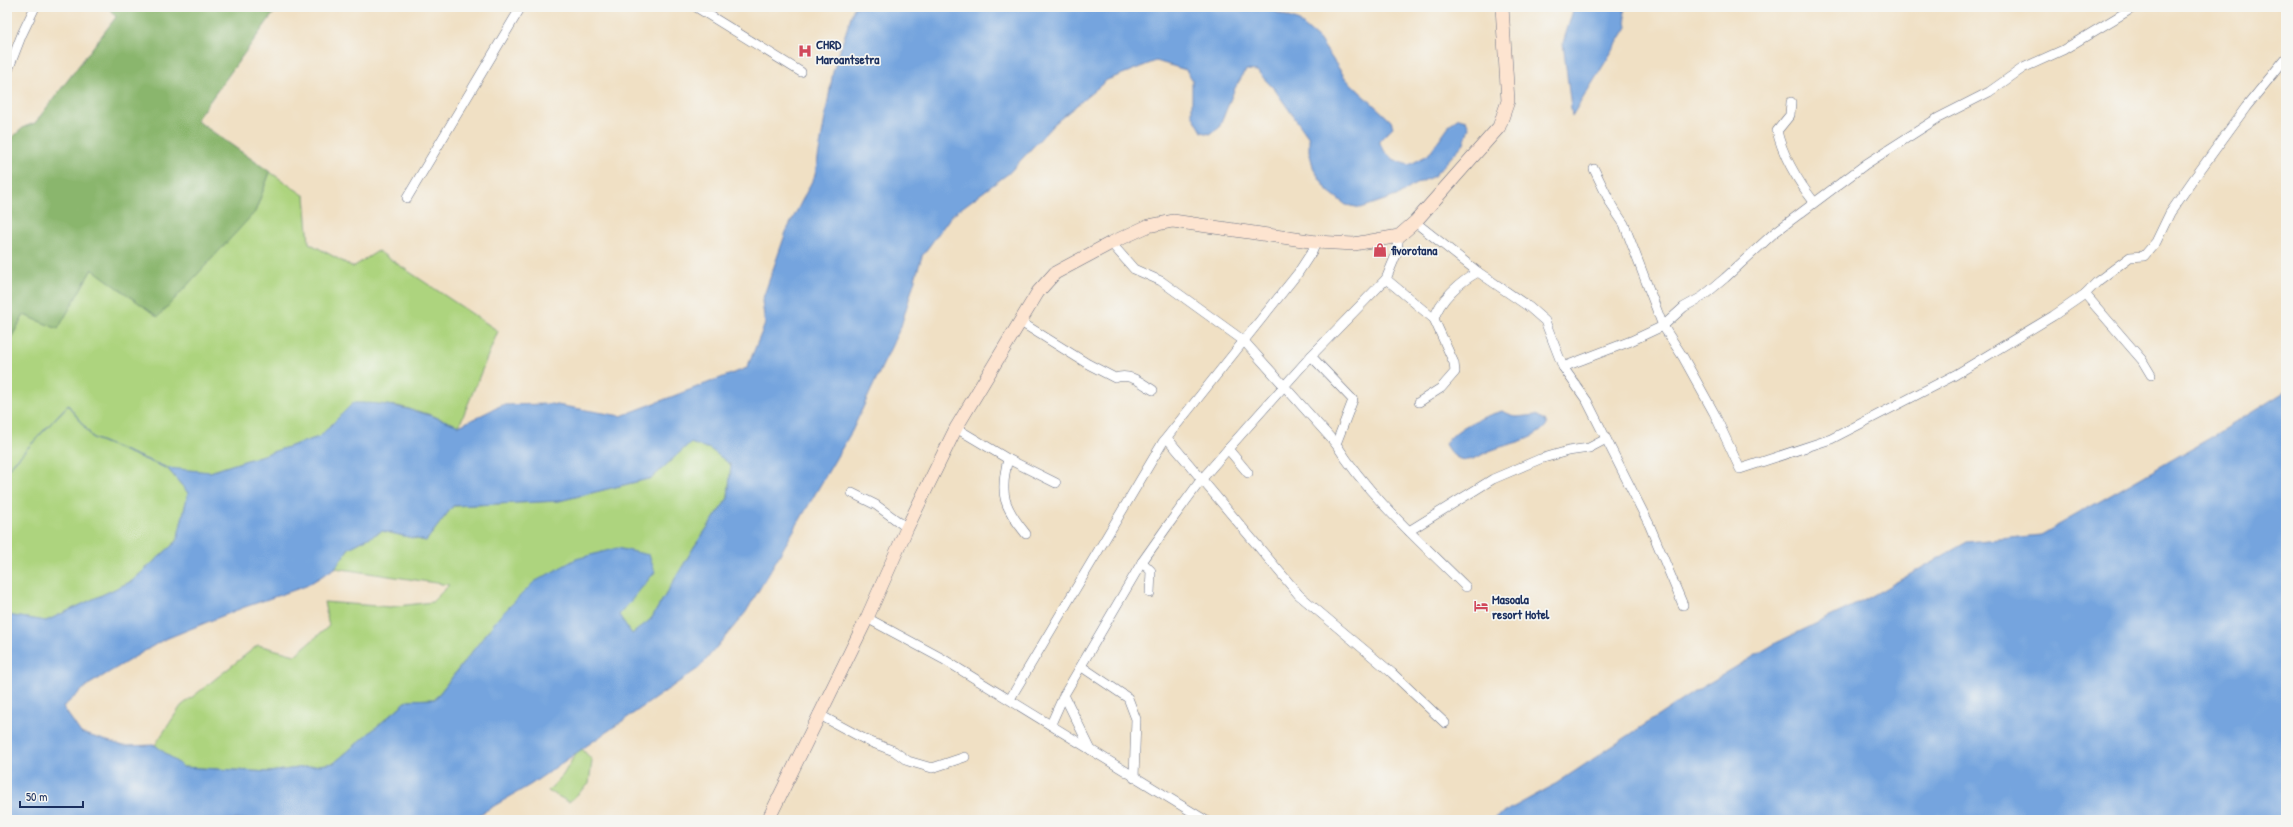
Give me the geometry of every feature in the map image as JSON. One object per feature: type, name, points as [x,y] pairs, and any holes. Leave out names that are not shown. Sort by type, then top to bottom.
[{"type":"main road","points":[[768,820],[818,714],[867,618],[907,528],[956,428],[1019,321],[1038,292],[1055,273],[1148,226],[1173,221],[1316,242],[1354,244],[1399,236],[1415,222],[1499,127],[1508,101],[1502,7]]},
{"type":"street","points":[[7,73],[22,34],[35,7]]},
{"type":"street","points":[[407,198],[521,7]]},
{"type":"street","points":[[696,7],[801,72]]},
{"type":"street","points":[[1563,367],[1631,341],[1663,326],[1684,307],[1702,297],[1774,233],[1866,164],[1938,118],[1989,92],[2023,68],[2063,50],[2131,9]]},
{"type":"street","points":[[1594,169],[1612,206],[1624,224],[1663,326],[1683,357],[1714,413],[1740,469],[1831,439],[1956,375],[2053,316],[2085,294],[2098,281],[2130,257],[2144,256],[2156,242],[2170,213],[2193,180],[2246,107],[2286,58]]},
{"type":"street","points":[[1791,102],[1790,115],[1777,131],[1780,145],[1800,184],[1814,202]]},
{"type":"street","points":[[1415,222],[1478,272],[1529,307],[1545,321],[1563,367],[1587,401],[1649,524],[1683,605]]},
{"type":"street","points":[[1051,724],[1064,695],[1082,667],[1142,562],[1201,480],[1311,356],[1386,279],[1396,255],[1399,236]]},
{"type":"street","points":[[1010,700],[1167,438],[1298,273],[1313,250],[1316,242]]},
{"type":"street","points":[[1112,243],[1134,269],[1161,281],[1244,341],[1284,388],[1336,444],[1347,462],[1409,531],[1466,587]]},
{"type":"street","points":[[1434,320],[1436,311],[1456,288],[1478,272]]},
{"type":"street","points":[[1386,279],[1434,320],[1454,363],[1455,372],[1436,392],[1419,402]]},
{"type":"street","points":[[2085,294],[2142,360],[2151,375]]},
{"type":"street","points":[[1019,321],[1088,364],[1115,378],[1124,375],[1134,378],[1153,390]]},
{"type":"street","points":[[1311,356],[1353,400],[1336,444]]},
{"type":"street","points":[[956,428],[1008,460],[1056,483]]},
{"type":"street","points":[[1167,438],[1299,595],[1392,673],[1445,723]]},
{"type":"street","points":[[1409,531],[1494,479],[1540,459],[1568,451],[1589,448],[1606,439]]},
{"type":"street","points":[[1228,449],[1248,473]]},
{"type":"street","points":[[1008,460],[1004,474],[1004,502],[1026,534]]},
{"type":"street","points":[[852,493],[876,505],[907,528]]},
{"type":"street","points":[[1142,562],[1151,571],[1150,593]]},
{"type":"street","points":[[867,618],[943,659],[1051,724],[1134,778],[1204,820]]},
{"type":"street","points":[[1082,667],[1112,685],[1128,698],[1136,719],[1134,778]]},
{"type":"street","points":[[1064,695],[1091,750]]},
{"type":"street","points":[[818,714],[868,741],[894,751],[908,761],[932,768],[965,757]]},
{"type":"green space","points":[[108,7],[278,7],[196,120],[270,172],[255,212],[158,317],[92,269],[58,329],[24,315],[7,345],[7,191],[13,176],[7,172],[7,142],[24,127],[35,123],[116,17]]},
{"type":"green space","points":[[270,172],[305,196],[309,243],[353,267],[378,251],[498,331],[459,426],[428,414],[398,406],[353,403],[319,437],[210,472],[168,469],[188,493],[177,541],[132,581],[46,621],[7,615],[7,345],[24,315],[58,328],[92,269],[255,212]]},
{"type":"green space","points":[[690,443],[710,448],[731,465],[728,498],[694,547],[651,619],[632,635],[619,615],[534,582],[500,616],[435,699],[408,700],[334,763],[269,772],[183,767],[155,745],[181,706],[258,645],[295,655],[329,626],[324,602],[390,607],[432,602],[449,585],[335,568],[349,548],[382,531],[426,541],[453,506],[559,501],[652,478]]},
{"type":"green space","points":[[582,749],[592,760],[589,784],[569,802],[548,791],[563,775],[576,753]]},
{"type":"water","points":[[854,7],[1263,7],[1297,20],[1319,39],[1346,79],[1391,121],[1393,127],[1379,141],[1384,151],[1394,160],[1409,165],[1428,155],[1450,124],[1459,118],[1466,120],[1469,127],[1464,143],[1434,176],[1414,185],[1399,195],[1361,208],[1346,205],[1328,191],[1314,170],[1309,151],[1309,138],[1275,90],[1257,71],[1246,70],[1235,88],[1219,128],[1210,134],[1202,132],[1192,114],[1192,79],[1186,70],[1156,61],[1107,80],[1054,124],[1009,173],[952,215],[922,256],[901,326],[852,431],[746,612],[699,668],[530,785],[470,820],[7,820],[7,615],[46,621],[132,581],[177,541],[188,493],[168,469],[93,438],[168,468],[210,472],[319,437],[353,403],[394,406],[433,416],[459,426],[502,405],[551,404],[621,416],[747,368],[765,324],[762,301],[786,232],[815,175],[833,72]],"holes":[[[690,443],[710,449],[731,465],[728,498],[694,547],[651,619],[632,634],[619,615],[655,572],[649,555],[617,548],[576,559],[534,582],[500,616],[435,699],[408,700],[334,763],[269,772],[183,767],[155,745],[124,746],[81,733],[63,707],[88,685],[163,640],[242,608],[306,586],[335,568],[349,548],[382,531],[426,541],[453,506],[559,501],[652,478]]]},
{"type":"water","points":[[1574,7],[1627,7],[1624,11],[1627,27],[1572,116],[1563,43]]},
{"type":"water","points":[[2286,391],[2286,820],[1490,820],[1554,785],[1694,692],[1776,643],[1863,601],[1967,542],[2041,535],[2217,434]]},
{"type":"water","points":[[1502,411],[1516,417],[1536,415],[1545,420],[1547,425],[1529,438],[1492,450],[1473,459],[1459,459],[1453,455],[1445,444],[1463,427],[1486,416]]},
{"type":"place","name":"CHRD Maroantsetra","points":[[805,51]]},
{"type":"place","name":"fivorotana","points":[[1380,250]]},
{"type":"place","name":"Masoala resort Hotel","points":[[1481,606]]}]
